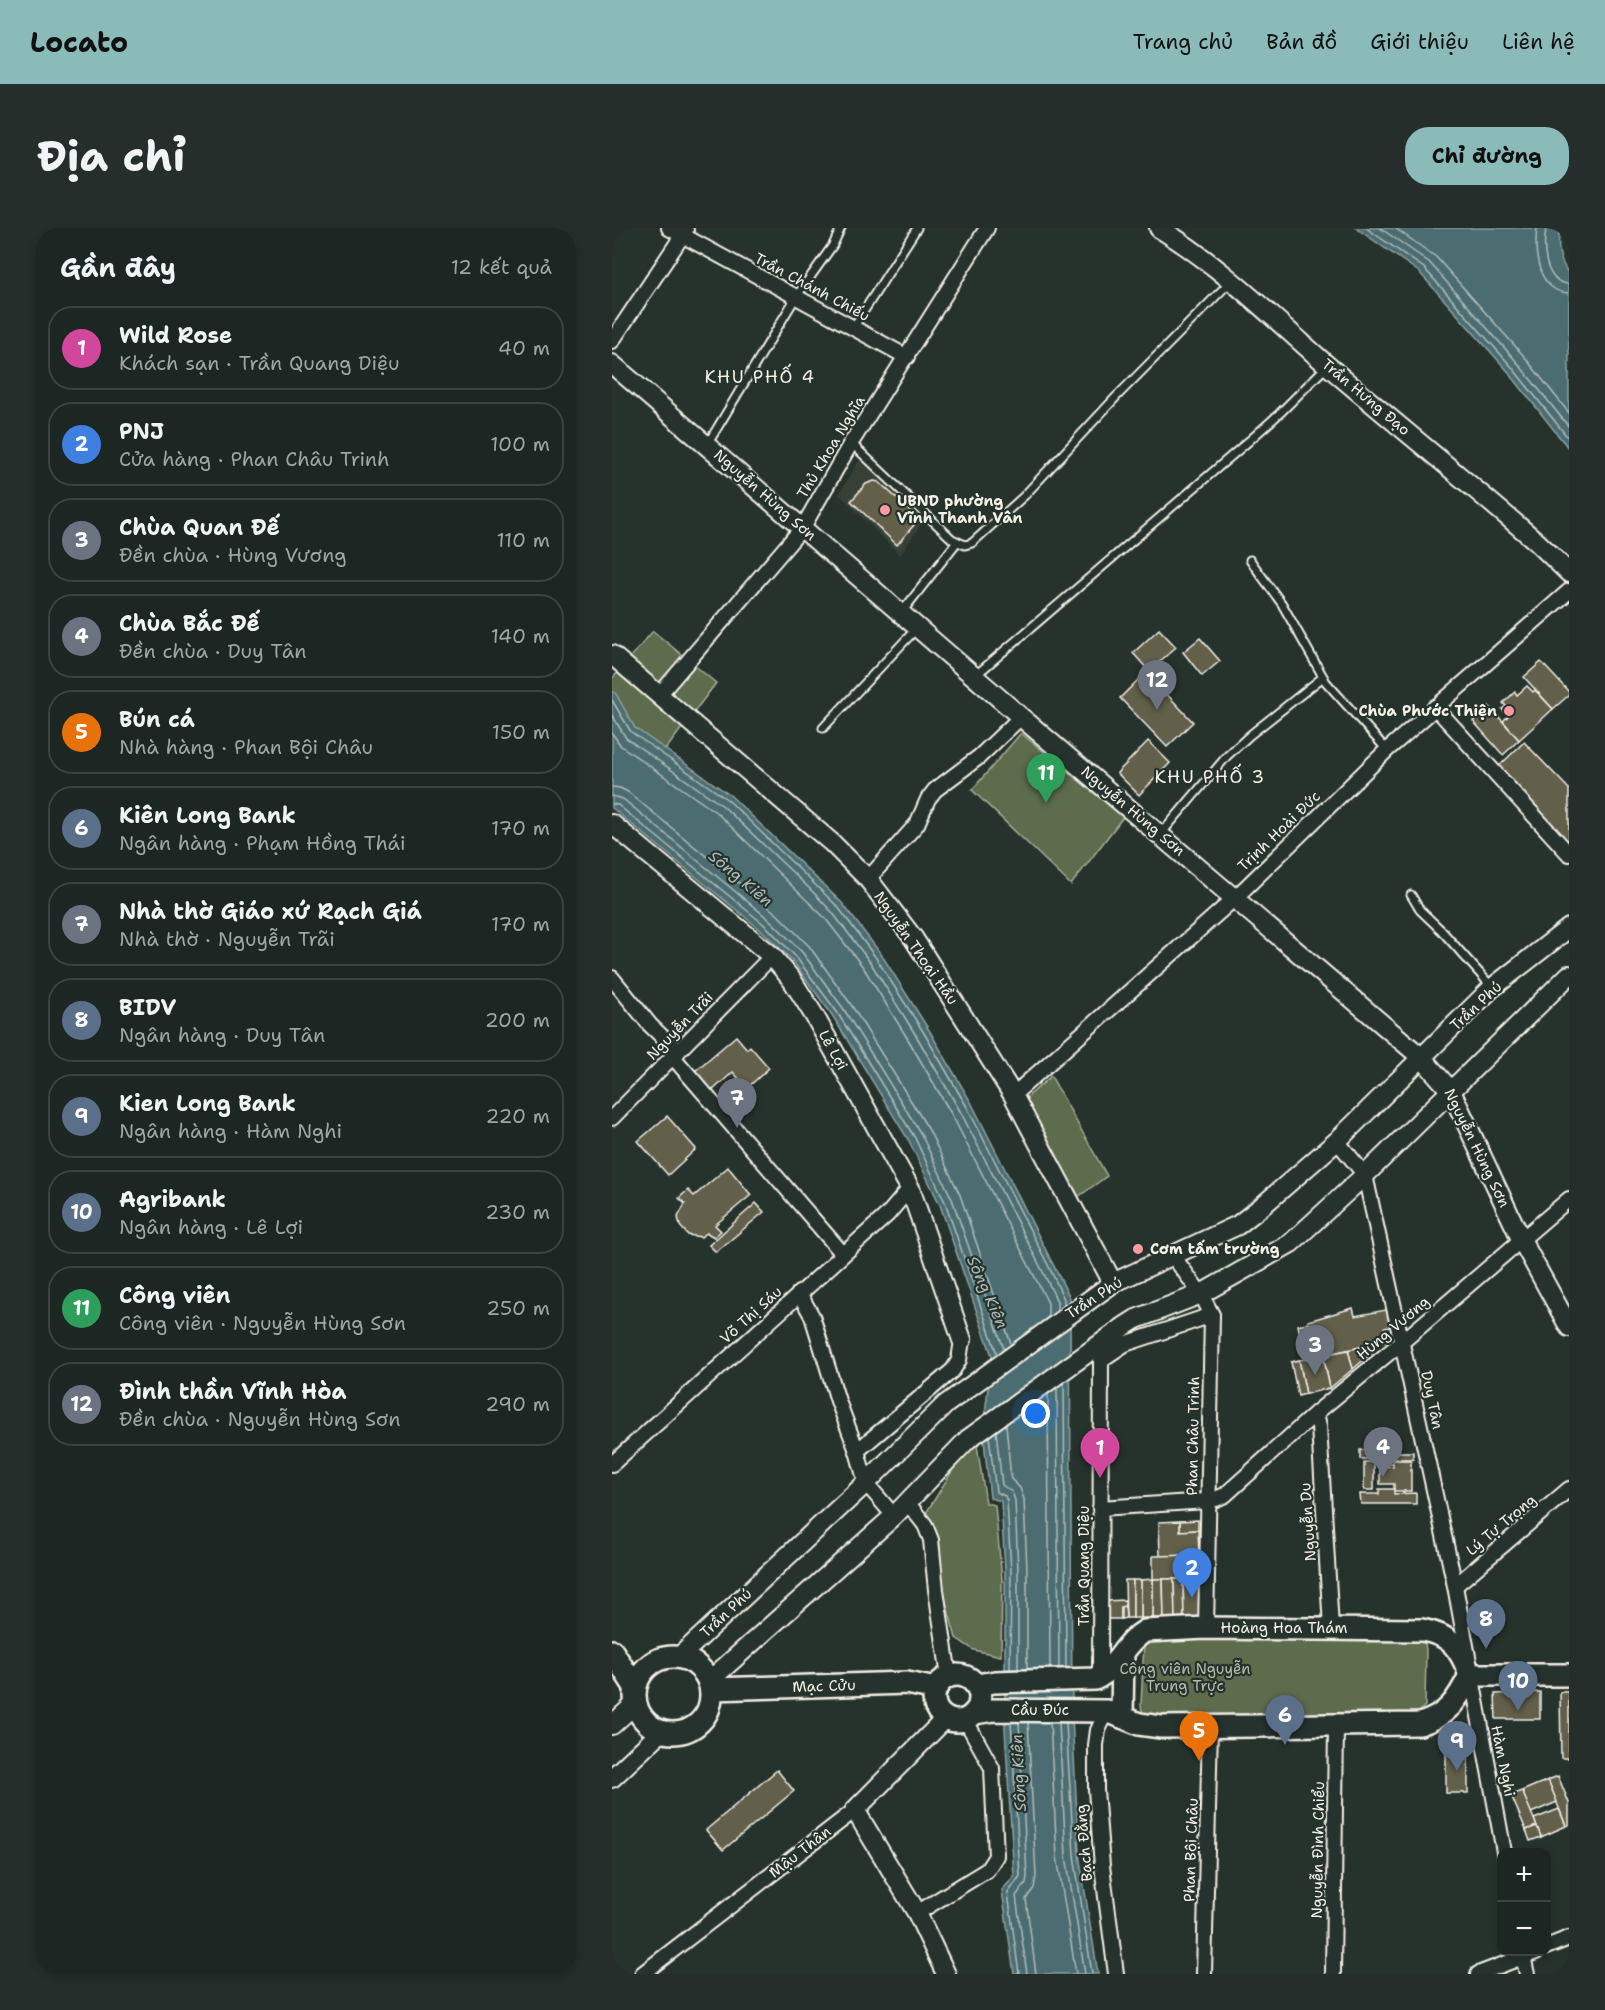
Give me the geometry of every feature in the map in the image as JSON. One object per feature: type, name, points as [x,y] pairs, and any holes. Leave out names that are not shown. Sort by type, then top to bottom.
[{"type":"main road","name":"Hoàng Hoa Thám","points":[[1098,1678],[1111,1669],[1137,1636],[1145,1631],[1206,1628],[1331,1628],[1436,1632],[1455,1645],[1470,1675]]},
{"type":"main road","points":[[612,1651],[635,1695],[645,1722],[661,1732],[677,1734],[692,1729],[703,1719],[710,1705],[710,1685],[702,1670],[679,1657]]},
{"type":"main road","points":[[1114,1714],[1123,1653]]},
{"type":"main road","name":"Trần Phú","points":[[635,1695],[644,1670],[660,1659],[679,1657]]},
{"type":"main road","name":"Cầu Đúc","points":[[943,1683],[962,1675],[986,1684],[1098,1678]]},
{"type":"main road","points":[[1470,1675],[1569,1675]]},
{"type":"main road","name":"Cầu Đúc","points":[[970,1715],[1114,1714],[1149,1726],[1413,1725],[1436,1719],[1452,1706],[1470,1675]]},
{"type":"main road","points":[[943,1683],[934,1696],[937,1708],[970,1715],[979,1702],[986,1684]]},
{"type":"main road","name":"Mạc Cửu","points":[[710,1685],[943,1683]]},
{"type":"street","name":"Trần Chánh Chiếu","points":[[669,228],[685,232],[796,297],[907,357]]},
{"type":"street","name":"Thủ Khoa Nghĩa","points":[[659,695],[803,527],[851,443],[987,228]]},
{"type":"street","name":"Trần Hưng Đạo","points":[[1159,228],[1231,281],[1537,542],[1569,573]]},
{"type":"street","points":[[612,341],[685,232]]},
{"type":"street","name":"Nguyễn Hùng Sơn","points":[[612,364],[976,675],[1021,717],[1422,1058],[1451,1090],[1521,1239],[1569,1327]]},
{"type":"street","name":"Trịnh Hoài Đức","points":[[1013,1095],[1235,898],[1387,750],[1569,591]]},
{"type":"street","name":"Nguyễn Thoại Hầu","points":[[612,655],[832,843],[868,879],[914,939],[1013,1095],[1113,1283]]},
{"type":"street","points":[[1435,707],[1569,854]]},
{"type":"street","points":[[868,879],[917,824],[928,799],[935,790],[979,757],[1021,717]]},
{"type":"street","name":"Lê Lợi","points":[[612,824],[772,956],[792,980],[814,1015],[910,1188],[962,1340]]},
{"type":"street","name":"Trần Phú","points":[[679,1657],[866,1483],[946,1404],[1113,1283],[1238,1225],[1337,1141],[1492,988],[1569,928]]},
{"type":"street","name":"Nguyễn Trãi","points":[[612,1118],[772,956]]},
{"type":"street","points":[[710,1685],[894,1516],[968,1439],[1136,1319],[1201,1294],[1291,1243],[1365,1175],[1569,975]]},
{"type":"street","points":[[612,978],[843,1254]]},
{"type":"street","name":"Duy Tân","points":[[1337,1141],[1365,1175],[1455,1586],[1470,1675]]},
{"type":"street","name":"Võ Thị Sáu","points":[[612,1464],[888,1214],[910,1188]]},
{"type":"street","name":"Hùng Vương","points":[[1100,1508],[1208,1501],[1225,1495],[1316,1413],[1569,1199]]},
{"type":"street","name":"Phan Châu Trinh","points":[[1173,1256],[1201,1294],[1212,1315],[1206,1628]]},
{"type":"street","points":[[799,1293],[812,1316],[866,1483],[894,1516]]},
{"type":"street","name":"Trần Quang Diệu","points":[[1098,1678],[1101,1360],[1125,1344],[1212,1315]]},
{"type":"street","points":[[856,1451],[953,1370],[959,1360],[962,1340]]},
{"type":"street","name":"Nguyễn Du","points":[[1316,1413],[1319,1426],[1331,1628]]},
{"type":"street","name":"Lý Tự Trọng","points":[[1455,1586],[1569,1489]]},
{"type":"street","points":[[907,1502],[925,1525],[931,1540],[943,1683]]},
{"type":"street","name":"Hàm Nghi","points":[[1470,1675],[1503,1848]]},
{"type":"street","name":"Trần Phú","points":[[612,1725],[635,1695]]},
{"type":"street","name":"Bạch Đằng","points":[[1114,1714],[1098,1730],[1096,1790],[1102,1866],[1116,1974]]},
{"type":"street","points":[[917,1913],[987,1870],[996,1856],[992,1768],[970,1715]]},
{"type":"street","name":"Mậu Thân","points":[[642,1974],[855,1810],[970,1715]]},
{"type":"street","name":"Nguyễn Đình Chiểu","points":[[1333,1974],[1336,1726]]},
{"type":"street","name":"Phan Bội Châu","points":[[1204,1974],[1210,1727]]},
{"type":"street","points":[[612,1778],[661,1732]]},
{"type":"street","points":[[855,1810],[917,1913],[946,1974]]},
{"type":"street","points":[[1551,1945],[1569,1938]]},
{"type":"street","points":[[1478,1974],[1520,1956]]},
{"type":"street","points":[[1527,1956],[1527,1974]]},
{"type":"lane","points":[[707,445],[796,297],[833,245],[842,228]]},
{"type":"lane","points":[[853,328],[917,228]]},
{"type":"lane","points":[[851,443],[952,539],[965,545],[972,543],[1024,495],[1117,396],[1231,281]]},
{"type":"lane","points":[[976,675],[1265,426],[1327,365]]},
{"type":"lane","points":[[902,612],[957,542]]},
{"type":"lane","points":[[1250,560],[1282,604],[1323,677],[1387,750]]},
{"type":"lane","points":[[823,728],[918,626]]},
{"type":"lane","points":[[1161,834],[1227,756],[1323,677]]},
{"type":"lane","points":[[1411,895],[1420,910],[1441,930],[1492,988]]},
{"type":"shaded area","points":[[860,459],[925,519],[900,555],[839,494]]},
{"type":"green space","points":[[653,631],[716,683],[654,765],[612,726],[612,679]]},
{"type":"green space","points":[[1021,733],[1123,817],[1071,885],[972,790]]},
{"type":"green space","points":[[1051,1076],[1107,1176],[1078,1197],[1023,1101]]},
{"type":"green space","points":[[977,1445],[986,1503],[995,1505],[1002,1580],[1001,1656],[974,1650],[956,1638],[945,1599],[939,1553],[926,1513],[962,1455]]},
{"type":"green space","name":"Công viên Nguyễn Trung Trực","points":[[1146,1638],[1424,1639],[1426,1649],[1425,1706],[1412,1717],[1143,1718],[1141,1705]]},
{"type":"water","points":[[1356,228],[1560,228],[1559,252],[1569,274],[1569,449],[1506,369],[1419,272]]},
{"type":"water","name":"Sông Kiên","points":[[612,691],[616,694],[635,728],[731,796],[842,903],[881,954],[972,1104],[1070,1298],[1072,1717],[1079,1854],[1098,1974],[1014,1974],[1002,1890],[1014,1877],[1005,1729],[1005,1571],[1001,1501],[990,1498],[983,1430],[992,1356],[940,1205],[909,1141],[832,1015],[792,960],[762,931],[612,808]]},
{"type":"building","name":"UBND phường Vĩnh Thanh Vân","points":[[879,482],[919,519],[897,545],[851,501],[866,484]]},
{"type":"building","points":[[1159,629],[1176,647],[1149,671],[1133,653]]},
{"type":"building","points":[[1200,638],[1220,661],[1202,676],[1183,652]]},
{"type":"building","points":[[1541,662],[1569,692],[1569,695],[1553,709],[1524,677]]},
{"type":"building","points":[[1146,672],[1193,722],[1167,747],[1120,698]]},
{"type":"building","points":[[1527,686],[1533,692],[1535,690],[1553,709],[1519,740],[1503,721],[1508,716],[1502,709],[1506,706],[1503,703],[1515,692],[1517,695]]},
{"type":"building","points":[[1489,706],[1519,740],[1503,755],[1473,721]]},
{"type":"building","points":[[1148,741],[1170,763],[1139,795],[1117,773]]},
{"type":"building","points":[[1524,742],[1569,789],[1569,847],[1497,768]]},
{"type":"building","points":[[736,1036],[747,1049],[750,1046],[769,1068],[747,1088],[733,1072],[712,1091],[695,1071]]},
{"type":"building","points":[[667,1116],[696,1149],[668,1175],[638,1141]]},
{"type":"building","points":[[728,1167],[751,1195],[715,1225],[721,1231],[714,1237],[707,1233],[701,1237],[688,1235],[680,1226],[678,1217],[685,1204],[679,1198],[688,1190],[694,1196]]},
{"type":"building","points":[[756,1203],[764,1212],[716,1252],[709,1245]]},
{"type":"building","points":[[1353,1308],[1355,1316],[1391,1309],[1395,1326],[1384,1328],[1387,1341],[1315,1357],[1308,1321]]},
{"type":"building","points":[[1310,1324],[1315,1354],[1304,1356],[1298,1325]]},
{"type":"building","points":[[1374,1344],[1375,1350],[1353,1369],[1348,1350]]},
{"type":"building","points":[[1348,1350],[1353,1369],[1330,1388],[1323,1355]]},
{"type":"building","points":[[1323,1355],[1330,1388],[1306,1394],[1299,1360]]},
{"type":"building","points":[[1299,1360],[1306,1394],[1298,1396],[1291,1362]]},
{"type":"building","points":[[1360,1450],[1413,1452],[1413,1459],[1393,1459],[1393,1463],[1378,1464],[1378,1459],[1360,1459]]},
{"type":"building","points":[[1393,1460],[1411,1460],[1411,1491],[1394,1491],[1394,1484],[1380,1484],[1380,1467],[1393,1466]]},
{"type":"building","points":[[1364,1462],[1374,1462],[1374,1490],[1364,1490]]},
{"type":"building","points":[[1379,1489],[1394,1489],[1394,1494],[1416,1493],[1416,1504],[1361,1504],[1360,1494],[1379,1494]]},
{"type":"building","points":[[1198,1520],[1198,1530],[1180,1531],[1180,1521]]},
{"type":"building","points":[[1180,1521],[1180,1531],[1198,1530],[1199,1555],[1160,1556],[1159,1522]]},
{"type":"building","points":[[1199,1555],[1200,1579],[1153,1579],[1153,1556]]},
{"type":"building","points":[[1153,1579],[1163,1579],[1164,1618],[1153,1618]]},
{"type":"building","points":[[1153,1579],[1153,1618],[1141,1618],[1141,1580]]},
{"type":"building","points":[[1163,1579],[1174,1579],[1175,1618],[1164,1618]]},
{"type":"building","points":[[1174,1579],[1183,1579],[1184,1617],[1175,1618]]},
{"type":"building","points":[[1183,1579],[1200,1579],[1200,1617],[1184,1617]]},
{"type":"building","points":[[1125,1580],[1133,1580],[1133,1618],[1126,1618]]},
{"type":"building","points":[[1133,1580],[1141,1580],[1141,1618],[1133,1618]]},
{"type":"building","points":[[1125,1600],[1125,1606],[1121,1607],[1121,1619],[1106,1619],[1105,1601]]},
{"type":"building","points":[[1125,1606],[1126,1618],[1121,1619],[1121,1607]]},
{"type":"building","points":[[1540,1692],[1540,1719],[1496,1719],[1495,1694]]},
{"type":"building","points":[[1560,1692],[1569,1692],[1569,1758],[1561,1758]]},
{"type":"building","points":[[1446,1749],[1468,1749],[1468,1793],[1446,1793]]},
{"type":"building","points":[[777,1770],[794,1791],[723,1850],[706,1830]]},
{"type":"building","points":[[1558,1776],[1569,1803],[1569,1825],[1566,1826],[1548,1780]]},
{"type":"building","points":[[1548,1780],[1557,1802],[1531,1813],[1522,1791]]},
{"type":"building","points":[[1522,1791],[1537,1826],[1526,1830],[1511,1795]]},
{"type":"building","points":[[1559,1809],[1566,1826],[1541,1837],[1534,1819]]},
{"type":"building","points":[[1537,1826],[1541,1837],[1530,1841],[1526,1830]]},
{"type":"place","name":"UBND phường Vĩnh Thanh Vân","points":[[885,510]]},
{"type":"place","name":"Đình thần Vĩnh Hòa","points":[[1157,710]]},
{"type":"place","name":"Chùa Phước Thiện","points":[[1509,711]]},
{"type":"place","name":"Công viên","points":[[1046,803]]},
{"type":"place","name":"Nhà thờ Giáo xứ Rạch Giá","points":[[737,1128]]},
{"type":"place","name":"Cơm tấm trường","points":[[1138,1249]]},
{"type":"place","name":"Chùa Quan Đế","points":[[1315,1375]]},
{"type":"place","name":"Chùa Bắc Đế","points":[[1383,1477]]},
{"type":"place","name":"Wild Rose","points":[[1100,1478]]},
{"type":"place","name":"PNJ","points":[[1192,1598]]},
{"type":"place","name":"BIDV","points":[[1486,1649]]},
{"type":"place","name":"Agribank","points":[[1518,1711]]},
{"type":"place","name":"Kiên Long Bank","points":[[1285,1745]]},
{"type":"place","name":"Bún cá","points":[[1199,1761]]},
{"type":"place","name":"Kien Long Bank","points":[[1457,1771]]},
{"type":"district","name":"KHU PHỐ 4","points":[[760,377]]},
{"type":"district","name":"KHU PHỐ 3","points":[[1210,777]]}]
